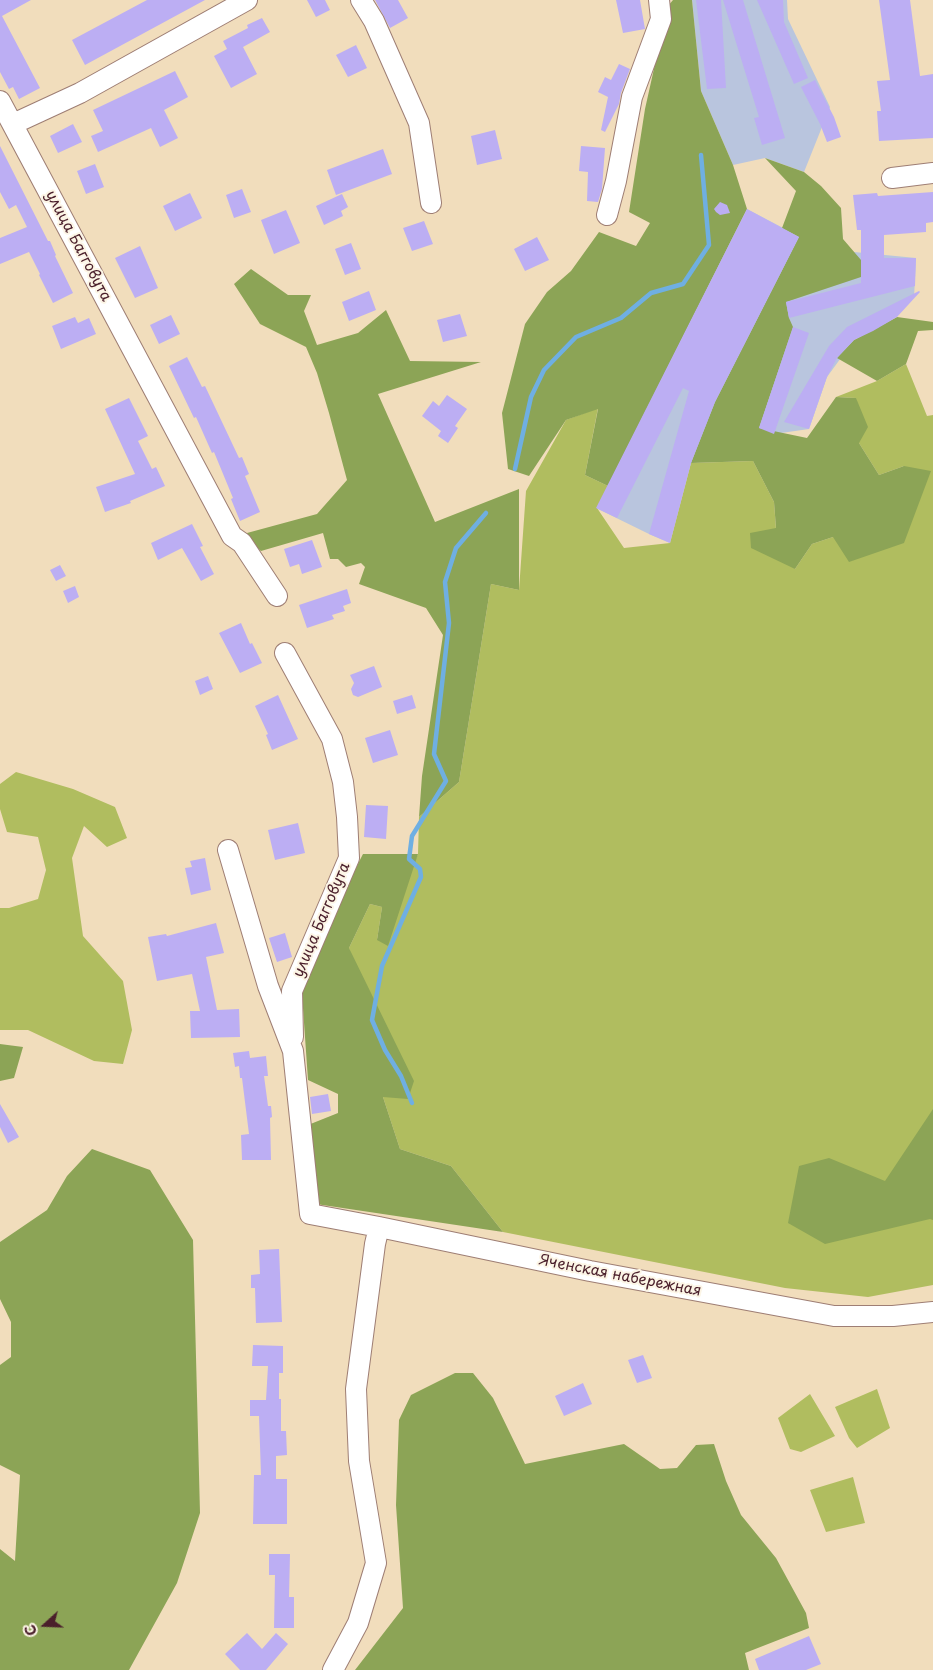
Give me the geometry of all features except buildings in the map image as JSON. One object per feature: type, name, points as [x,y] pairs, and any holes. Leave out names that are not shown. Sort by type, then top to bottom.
[{"type":"street","points":[[13,124],[80,93],[247,0]]},
{"type":"street","points":[[361,0],[374,21],[418,123],[431,203]]},
{"type":"street","points":[[607,216],[616,181],[632,97],[661,19],[659,0]]},
{"type":"street","name":"улица Багговута","points":[[0,101],[232,536],[242,544],[277,596]]},
{"type":"street","points":[[892,178],[933,173]]},
{"type":"street","name":"улица Багговута","points":[[285,653],[332,739],[343,782],[349,858],[292,991],[293,1051]]},
{"type":"street","points":[[228,850],[268,986],[293,1051]]},
{"type":"street","name":"Яченская набережная","points":[[293,1051],[310,1214],[380,1226],[590,1271],[834,1316],[893,1316],[933,1312]]},
{"type":"street","points":[[333,1670],[358,1623],[376,1563],[359,1461],[356,1389],[375,1244],[380,1226]]},
{"type":"shaded area","points":[[692,0],[787,0],[788,19],[830,107],[804,172],[765,158],[733,165],[701,91]]},
{"type":"shaded area","points":[[747,209],[823,249],[916,258],[914,298],[854,340],[827,377],[809,429],[774,434],[691,463],[670,543],[596,508]]},
{"type":"green space","points":[[673,0],[692,0],[701,91],[733,165],[747,209],[608,486],[585,475],[598,409],[566,420],[529,476],[508,469],[502,413],[525,324],[547,292],[571,271],[599,232],[636,246],[650,223],[629,212],[645,109],[668,6]]},
{"type":"green space","points":[[765,158],[804,172],[821,186],[841,208],[843,239],[861,260],[861,277],[786,302],[793,327],[759,428],[807,438],[836,397],[856,398],[868,427],[859,443],[879,475],[904,466],[931,471],[904,543],[849,562],[833,537],[812,544],[795,569],[751,548],[750,533],[776,528],[774,502],[753,461],[691,463],[715,402],[799,237],[782,228],[796,191]]},
{"type":"green space","points":[[251,269],[288,295],[311,295],[304,311],[317,345],[358,333],[386,310],[410,361],[481,362],[378,394],[435,522],[519,489],[519,590],[491,584],[459,782],[419,817],[422,776],[443,635],[426,608],[359,584],[365,567],[361,563],[346,567],[338,559],[330,559],[323,533],[261,551],[249,541],[247,533],[317,514],[347,480],[317,373],[306,347],[260,324],[234,284]]},
{"type":"green space","points":[[897,317],[933,322],[933,330],[918,331],[906,364],[877,381],[837,358],[854,340]]},
{"type":"green space","points":[[906,364],[927,416],[933,415],[933,1285],[868,1297],[785,1288],[503,1232],[451,1166],[400,1149],[383,1097],[349,948],[370,904],[382,907],[377,940],[418,854],[419,817],[459,782],[491,584],[519,590],[526,491],[566,420],[598,408],[585,475],[608,486],[597,508],[624,548],[670,543],[691,463],[753,461],[774,502],[776,529],[795,569],[812,544],[833,537],[904,466],[879,475],[859,443],[856,398],[836,397],[877,381]]},
{"type":"green space","points":[[16,772],[73,789],[115,807],[127,838],[107,847],[84,826],[72,858],[83,936],[123,981],[132,1030],[123,1064],[94,1061],[28,1030],[0,1030],[0,908],[9,908],[38,899],[46,870],[38,837],[7,832],[0,809],[0,784]]},
{"type":"green space","points":[[363,854],[418,854],[388,946],[377,940],[382,907],[370,904],[349,948],[414,1081],[408,1099],[383,1097],[400,1149],[451,1166],[503,1232],[316,1204],[308,1125],[338,1113],[338,1094],[308,1080],[302,994],[338,903]]},
{"type":"green space","points":[[0,1044],[23,1047],[14,1078],[0,1081]]},
{"type":"green space","points":[[933,1109],[933,1220],[930,1219],[825,1244],[788,1223],[799,1166],[829,1158],[885,1181]]},
{"type":"green space","points":[[92,1149],[150,1170],[193,1240],[200,1513],[177,1583],[129,1670],[0,1670],[0,1549],[15,1561],[20,1475],[0,1465],[0,1365],[11,1357],[11,1322],[0,1299],[0,1242],[47,1210],[67,1176]]},
{"type":"green space","points":[[455,1373],[473,1373],[493,1398],[525,1464],[624,1444],[660,1469],[677,1468],[696,1445],[714,1444],[726,1481],[741,1515],[776,1558],[806,1613],[809,1628],[745,1653],[749,1670],[355,1670],[403,1608],[396,1505],[399,1420],[411,1395]]},
{"type":"green space","points":[[877,1389],[890,1428],[857,1448],[849,1438],[835,1407]]},
{"type":"green space","points":[[810,1394],[835,1436],[801,1452],[790,1449],[778,1418]]},
{"type":"green space","points":[[853,1477],[865,1523],[826,1532],[810,1490]]},
{"type":"waterway","points":[[515,469],[531,397],[544,370],[576,337],[621,318],[651,293],[683,284],[709,245],[701,155]]},
{"type":"waterway","points":[[412,1103],[401,1076],[385,1050],[372,1020],[382,966],[421,877],[420,869],[409,859],[412,836],[446,781],[434,754],[449,623],[445,582],[456,548],[486,513]]}]
